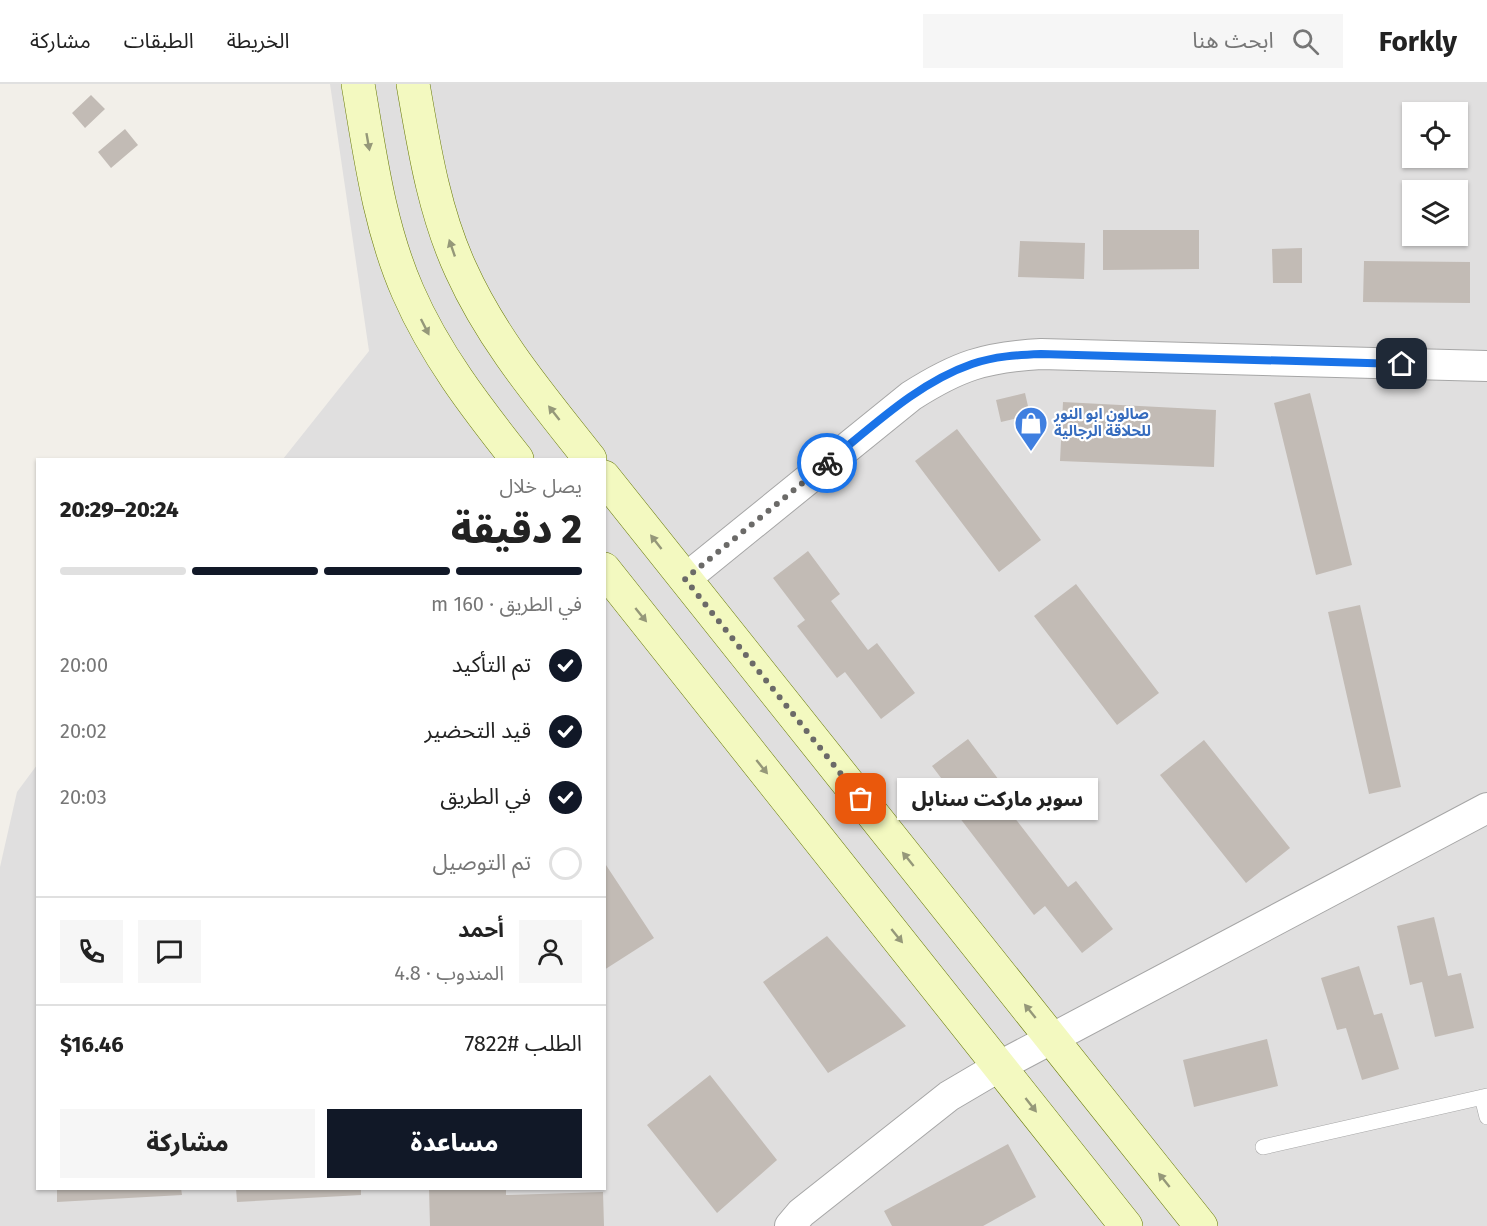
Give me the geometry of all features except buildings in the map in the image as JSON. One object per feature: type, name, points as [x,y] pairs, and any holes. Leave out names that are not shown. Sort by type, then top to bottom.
[{"type":"main road","points":[[358,84],[373,175],[387,234],[407,291],[435,346],[468,397],[516,458]]},
{"type":"main road","points":[[413,84],[428,169],[442,220],[460,269],[483,315],[512,360],[589,458]]},
{"type":"main road","points":[[606,480],[1201,1226]]},
{"type":"main road","points":[[606,572],[1126,1226]]},
{"type":"street","points":[[685,579],[911,396],[941,377],[973,364],[1006,356],[1041,354],[1487,366]]},
{"type":"street","points":[[790,1226],[801,1213],[949,1096],[1051,1038],[1487,808]]},
{"type":"lane","points":[[1263,1147],[1484,1096],[1487,1117]]},
{"type":"shaded area","points":[[330,84],[1487,84],[1487,1226],[0,1226],[0,867],[17,792],[36,766],[36,1190],[606,1190],[606,458],[284,458],[369,351]]},
{"type":"way so far","points":[[827,463],[685,579],[861,799]]},
{"type":"place","name":"صالون ابو النور للحلاقة الرجالية","points":[[1031,452]]},
{"type":"place","name":"سوبر ماركت سنابل","points":[[861,799]]},
{"type":"route","points":[[827,463],[911,396],[941,377],[973,364],[1006,356],[1041,354],[1402,364]]}]
